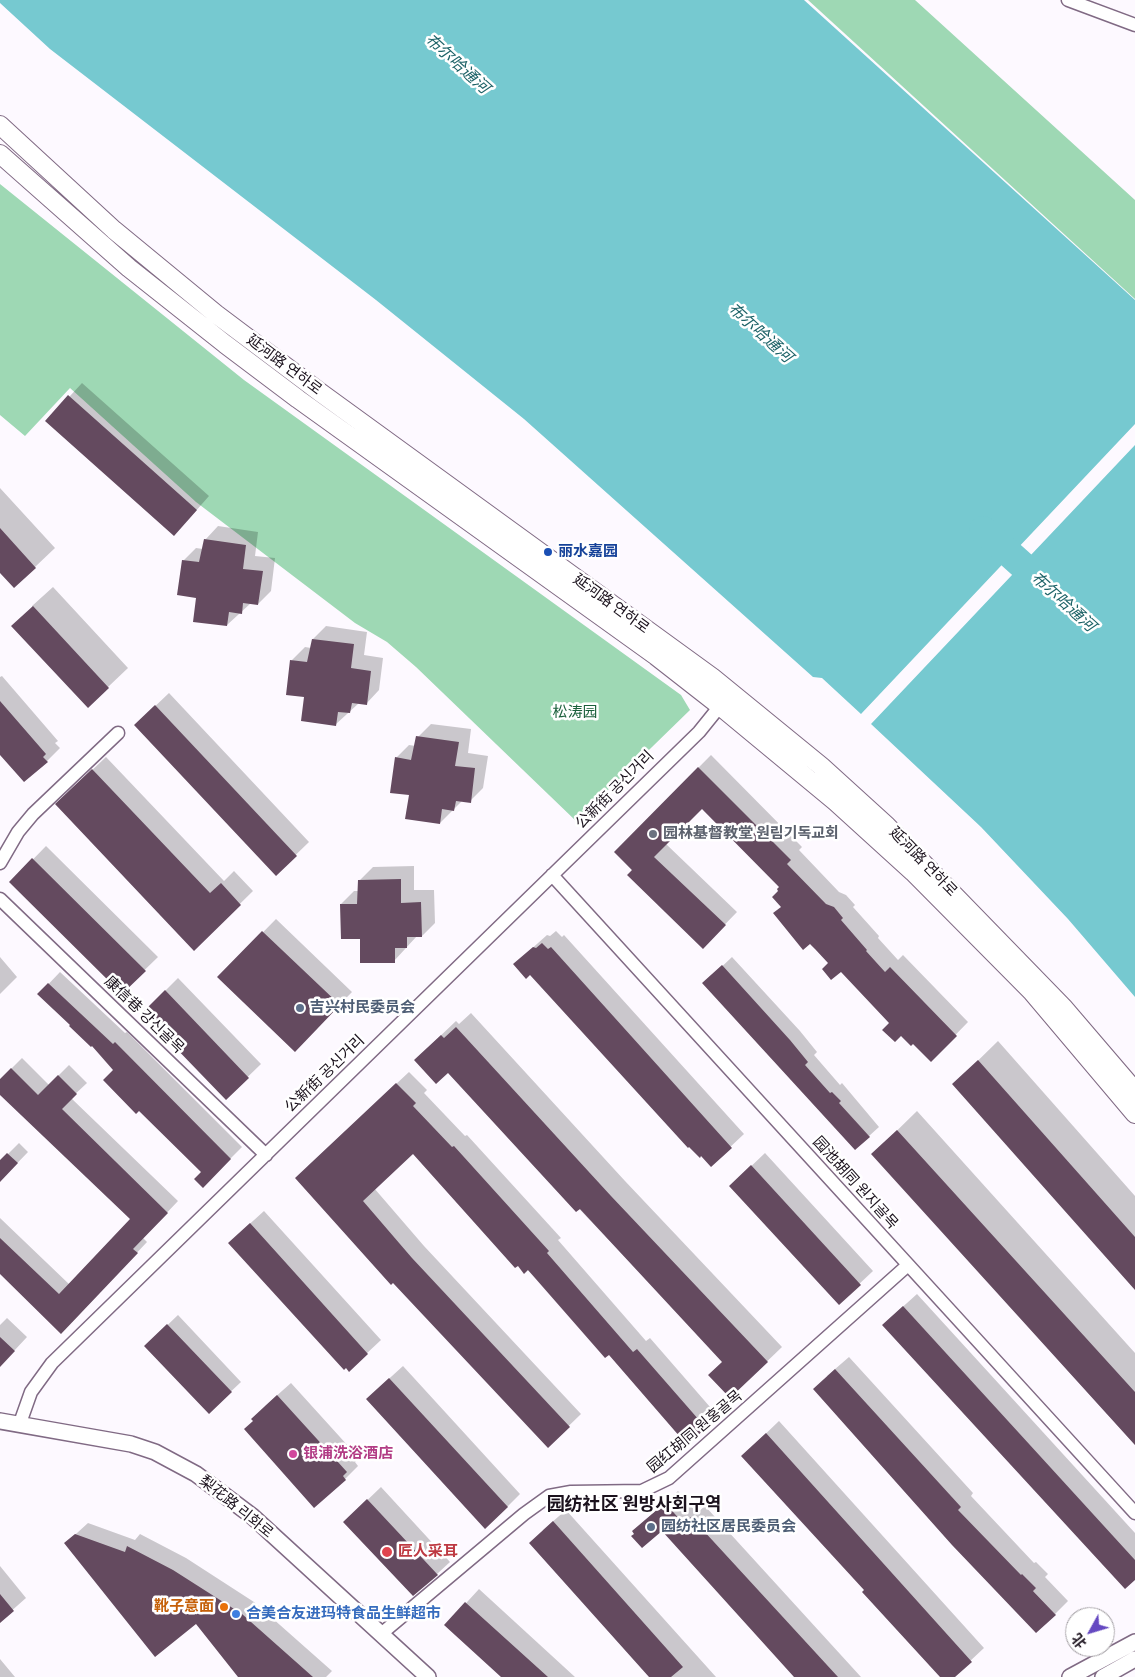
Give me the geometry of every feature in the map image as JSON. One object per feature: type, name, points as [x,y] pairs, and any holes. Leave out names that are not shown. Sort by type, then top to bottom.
[{"type":"main road","name":"延河路 연하로","points":[[0,125],[114,230],[223,319],[725,699],[913,872],[1051,1012],[1135,1114]]},
{"type":"main road","name":"延河路 연하로","points":[[0,154],[129,268],[298,399],[609,621],[821,766],[887,826],[1064,1008],[1135,1092]]},
{"type":"street","points":[[1068,0],[1135,25]]},
{"type":"street","name":"公新街 공신거리","points":[[20,1423],[31,1392],[52,1364],[699,732],[725,699]]},
{"type":"street","points":[[0,863],[14,837],[28,819],[118,733]]},
{"type":"street","name":"园池胡同 원지골목","points":[[552,875],[1135,1513]]},
{"type":"street","name":"康信巷 강신골목","points":[[0,899],[266,1155]]},
{"type":"street","name":"园红胡同 원홍골목","points":[[380,1634],[516,1520],[549,1496],[571,1492],[642,1491],[669,1478],[908,1266]]},
{"type":"street","name":"梨花路 리화로","points":[[0,1420],[131,1444],[155,1452],[196,1474],[252,1516],[428,1677]]},
{"type":"street","points":[[1070,1677],[1135,1642]]},
{"type":"street","points":[[1103,1677],[1135,1659]]},
{"type":"green space","points":[[808,0],[915,0],[1135,200],[1135,299]]},
{"type":"green space","name":"松涛园","points":[[0,184],[244,380],[681,695],[690,710],[576,821],[416,667],[387,642],[355,623],[196,502],[70,388],[25,436],[0,415]]},
{"type":"water","points":[[0,0],[804,0],[1135,300],[1135,424],[861,714],[822,678],[813,677],[524,419],[376,300],[50,49],[0,3]]},
{"type":"water","points":[[1135,445],[1135,997],[1068,919],[981,827],[871,724]]},
{"type":"building","points":[[68,395],[197,510],[174,536],[45,421]]},
{"type":"building","points":[[0,528],[36,568],[14,588],[0,573]]},
{"type":"building","points":[[204,539],[246,545],[243,569],[263,571],[258,605],[243,603],[242,614],[229,612],[227,626],[193,622],[196,598],[177,595],[182,560],[199,562]]},
{"type":"building","points":[[33,606],[109,688],[88,708],[11,626]]},
{"type":"building","points":[[312,639],[354,644],[351,668],[371,671],[367,705],[352,703],[350,713],[338,712],[336,726],[301,721],[304,697],[286,695],[290,660],[307,662]]},
{"type":"building","points":[[0,701],[46,754],[43,757],[48,762],[24,782],[0,755]]},
{"type":"building","points":[[155,705],[297,856],[276,876],[134,725]]},
{"type":"building","points":[[416,736],[459,742],[455,766],[475,768],[471,803],[456,801],[454,811],[442,809],[440,824],[405,819],[409,795],[390,793],[395,757],[411,760]]},
{"type":"building","points":[[698,767],[791,860],[787,864],[826,904],[834,907],[843,918],[841,920],[885,972],[890,967],[957,1036],[931,1062],[913,1044],[911,1046],[901,1036],[895,1042],[882,1030],[889,1023],[841,972],[831,980],[822,969],[828,963],[810,944],[803,950],[773,913],[781,907],[772,897],[779,887],[702,809],[654,857],[726,925],[703,949],[627,875],[632,870],[614,852]]},
{"type":"building","points":[[92,769],[210,893],[221,883],[241,905],[194,951],[55,804]]},
{"type":"building","points":[[32,858],[146,971],[122,994],[9,882]]},
{"type":"building","points":[[401,879],[401,903],[421,902],[422,937],[407,937],[407,948],[395,948],[395,963],[360,963],[360,939],[341,939],[340,904],[357,904],[358,880]]},
{"type":"building","points":[[262,931],[340,1005],[295,1052],[217,977]]},
{"type":"building","points":[[542,943],[548,949],[551,947],[732,1148],[711,1167],[701,1156],[700,1158],[688,1148],[530,975],[526,979],[513,964],[533,947],[536,948]]},
{"type":"building","points":[[722,965],[790,1040],[808,1062],[805,1065],[830,1093],[832,1092],[841,1101],[839,1103],[870,1137],[855,1150],[702,983]]},
{"type":"building","points":[[48,983],[113,1044],[115,1042],[231,1159],[203,1188],[194,1179],[201,1172],[139,1111],[136,1114],[103,1080],[113,1070],[92,1046],[37,994]]},
{"type":"building","points":[[165,990],[249,1078],[226,1100],[142,1013]]},
{"type":"building","points":[[456,1027],[611,1196],[768,1362],[730,1398],[708,1375],[722,1362],[580,1209],[576,1212],[448,1073],[436,1084],[414,1060],[441,1035],[444,1038]]},
{"type":"building","points":[[978,1060],[1135,1237],[1135,1290],[952,1084]]},
{"type":"building","points":[[11,1068],[38,1095],[58,1075],[77,1094],[62,1109],[168,1213],[133,1249],[138,1253],[61,1334],[0,1274],[0,1238],[59,1294],[130,1219],[0,1095],[0,1079]]},
{"type":"building","points":[[396,1083],[416,1103],[413,1106],[452,1147],[454,1146],[549,1251],[547,1253],[633,1352],[637,1349],[706,1428],[687,1445],[609,1355],[605,1358],[528,1270],[524,1274],[518,1266],[515,1268],[413,1154],[363,1201],[412,1258],[570,1427],[548,1448],[393,1283],[391,1285],[295,1178]]},
{"type":"building","points":[[897,1130],[1135,1392],[1135,1445],[871,1154]]},
{"type":"building","points":[[7,1153],[18,1163],[0,1182],[0,1160]]},
{"type":"building","points":[[751,1165],[861,1285],[839,1305],[729,1186]]},
{"type":"building","points":[[250,1223],[368,1354],[349,1372],[346,1368],[344,1370],[228,1243]]},
{"type":"building","points":[[903,1306],[1135,1560],[1135,1580],[1125,1589],[882,1325]]},
{"type":"building","points":[[167,1324],[232,1392],[209,1414],[144,1346]]},
{"type":"building","points":[[0,1337],[15,1351],[0,1367]]},
{"type":"building","points":[[835,1369],[961,1507],[958,1510],[1036,1588],[1033,1591],[1056,1615],[1036,1633],[952,1545],[813,1389]]},
{"type":"building","points":[[389,1378],[508,1507],[485,1529],[366,1399]]},
{"type":"building","points":[[277,1395],[347,1472],[343,1476],[346,1480],[314,1508],[244,1429],[253,1421],[251,1419]]},
{"type":"building","points":[[766,1433],[972,1662],[955,1677],[940,1677],[862,1592],[864,1590],[741,1456]]},
{"type":"building","points":[[367,1499],[438,1575],[413,1596],[343,1522]]},
{"type":"building","points":[[665,1503],[684,1524],[691,1517],[838,1677],[794,1677],[662,1531],[642,1548],[631,1536],[634,1534],[632,1531]]},
{"type":"building","points":[[553,1521],[683,1667],[671,1677],[649,1677],[529,1543]]},
{"type":"building","points":[[75,1534],[125,1552],[127,1546],[173,1570],[242,1614],[313,1677],[238,1677],[196,1624],[155,1657],[64,1543]]},
{"type":"building","points":[[0,1594],[14,1611],[0,1623]]},
{"type":"building","points":[[465,1602],[548,1677],[501,1677],[444,1625]]},
{"type":"waterway","name":"布尔哈通河","points":[[983,530],[1050,590]]},
{"type":"place","name":"丽水嘉园","points":[[548,552]]},
{"type":"place","name":"园林基督教堂 원림기독교회","points":[[653,834]]},
{"type":"place","name":"吉兴村民委员会","points":[[300,1008]]},
{"type":"place","name":"银浦洗浴酒店","points":[[293,1454]]},
{"type":"place","name":"园纺社区居民委员会","points":[[651,1527]]},
{"type":"place","name":"匠人采耳","points":[[387,1552]]},
{"type":"place","name":"靴子意面","points":[[224,1607]]},
{"type":"place","name":"合美合友进玛特食品生鲜超市","points":[[236,1614]]},
{"type":"district","name":"园纺社区 원방사회구역","points":[[634,1505]]}]
